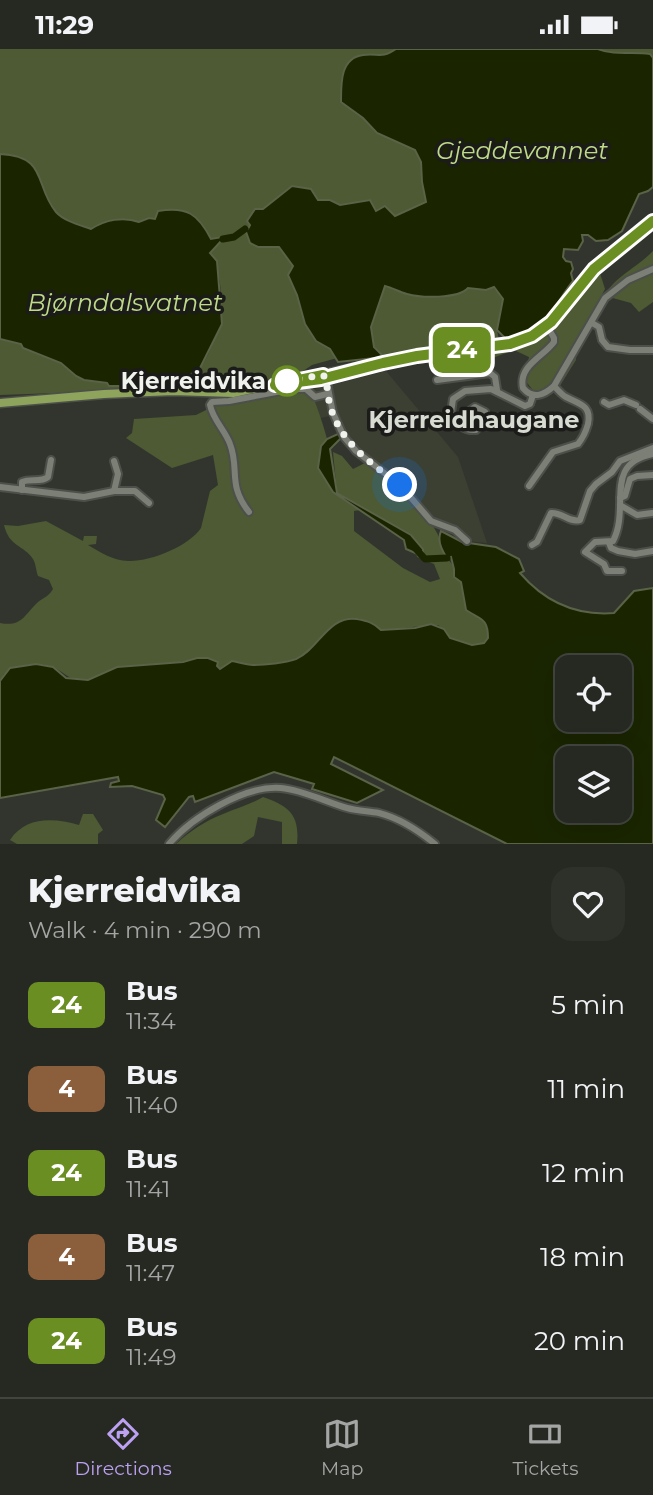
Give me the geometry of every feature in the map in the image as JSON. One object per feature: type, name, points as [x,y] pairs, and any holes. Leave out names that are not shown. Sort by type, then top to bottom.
[{"type":"main road","points":[[0,403],[173,391],[233,393],[324,378],[383,363],[510,344],[545,328],[594,269],[653,221]]},
{"type":"street","points":[[545,328],[554,338],[551,346],[530,365],[523,377],[523,388],[533,395],[541,395],[554,386],[605,297],[615,288],[653,269]]},
{"type":"street","points":[[592,323],[599,327],[602,340],[608,347],[653,350]]},
{"type":"street","points":[[437,380],[490,373],[495,376],[497,390]]},
{"type":"street","points":[[324,378],[338,424],[356,451],[401,486],[431,521],[455,530],[467,541]]},
{"type":"street","points":[[529,486],[553,452],[578,444],[587,428],[589,414],[586,408],[565,397],[554,386]]},
{"type":"street","points":[[249,512],[235,485],[230,444],[211,413],[210,405],[212,402],[292,389],[306,389],[315,397],[327,394]]},
{"type":"street","points":[[467,413],[475,407],[485,412],[476,430],[461,426],[452,418],[451,402],[458,393],[476,389],[497,390],[525,406],[530,404],[533,395]]},
{"type":"street","points":[[604,402],[610,405],[624,400],[653,419]]},
{"type":"street","points":[[532,545],[537,542],[551,513],[574,521],[580,520],[590,491],[596,484],[612,472],[620,461],[653,448]]},
{"type":"street","points":[[609,543],[617,531],[625,469],[635,459],[653,454]]},
{"type":"street","points":[[22,490],[22,482],[40,481],[48,477],[51,460]]},
{"type":"street","points":[[114,461],[118,474],[114,491]]},
{"type":"street","points":[[620,501],[625,496],[630,479],[653,475]]},
{"type":"street","points":[[0,487],[83,497],[114,491],[135,491],[149,503]]},
{"type":"street","points":[[620,501],[637,515],[652,513]]},
{"type":"street","points":[[609,543],[595,541],[585,552],[599,560],[607,571],[622,571]]},
{"type":"street","points":[[609,543],[611,548],[626,553],[653,551]]},
{"type":"street","points":[[169,844],[206,813],[245,794],[272,787],[293,790],[363,812],[379,813],[413,829],[435,844]]},
{"type":"shaded area","points":[[0,49],[396,49],[341,102],[363,118],[377,133],[415,150],[421,162],[426,202],[395,216],[387,210],[376,211],[369,200],[340,205],[330,200],[318,200],[292,186],[263,209],[255,209],[247,221],[250,224],[248,229],[245,229],[253,243],[262,247],[279,247],[293,266],[289,276],[305,324],[316,341],[330,349],[337,358],[312,365],[303,371],[327,439],[321,446],[333,492],[360,510],[354,511],[354,531],[403,568],[430,582],[440,579],[434,564],[417,557],[416,552],[420,555],[399,529],[337,493],[333,452],[342,456],[353,469],[373,459],[416,503],[437,533],[443,551],[453,566],[454,577],[461,582],[466,603],[486,625],[488,638],[484,643],[471,644],[454,640],[438,625],[381,630],[365,620],[351,618],[331,628],[301,656],[279,662],[232,664],[220,669],[208,658],[199,658],[118,669],[84,680],[71,678],[53,667],[31,664],[10,671],[3,675],[3,680],[0,681],[0,623],[21,620],[53,589],[49,580],[38,576],[33,559],[9,538],[4,525],[18,526],[46,521],[83,541],[84,536],[97,536],[96,544],[88,545],[112,558],[137,561],[168,552],[195,535],[201,528],[210,491],[218,485],[213,455],[172,468],[126,438],[132,433],[134,419],[196,415],[208,409],[216,377],[139,390],[0,395],[0,339],[21,344],[23,348],[61,363],[76,376],[119,387],[185,380],[196,369],[199,370],[207,357],[217,328],[221,298],[220,282],[210,253],[215,247],[204,226],[195,217],[174,209],[140,223],[109,222],[91,229],[57,214],[22,157],[0,154]]},
{"type":"shaded area","points":[[598,49],[653,49],[653,58],[649,54],[609,53]]},
{"type":"shaded area","points":[[653,251],[653,302],[639,312],[631,303],[609,297],[598,317],[600,305],[611,286]]},
{"type":"shaded area","points":[[599,270],[605,289],[575,345],[576,360],[559,387],[538,397],[525,380],[529,357],[514,350],[482,362],[442,362],[429,365],[421,353],[384,357],[373,343],[373,323],[385,286],[425,297],[468,288],[486,290],[492,286],[503,299],[497,330],[500,346],[517,345],[546,333],[570,309]]},
{"type":"shaded area","points":[[386,371],[458,457],[487,543],[467,541],[455,530],[436,524],[344,437],[330,416],[242,434],[275,394],[315,389]]},
{"type":"shaded area","points":[[263,797],[280,804],[291,813],[297,826],[297,844],[282,844],[282,822],[258,817],[254,836],[242,844],[176,844],[210,820]]},
{"type":"shaded area","points":[[83,814],[93,814],[103,830],[98,834],[98,844],[17,844],[10,840],[24,827],[41,821],[79,825]]},
{"type":"water","name":"Gjeddevannet","points":[[396,49],[598,49],[650,54],[653,58],[653,187],[639,194],[622,231],[608,240],[596,241],[588,235],[582,235],[583,241],[578,250],[564,249],[563,257],[571,262],[573,269],[573,281],[546,320],[532,331],[506,339],[497,330],[503,299],[494,287],[486,290],[468,288],[448,296],[430,297],[407,294],[385,286],[371,327],[374,347],[384,357],[338,362],[330,349],[316,341],[305,324],[288,275],[293,266],[279,247],[258,247],[250,243],[245,229],[250,225],[247,221],[255,209],[263,209],[292,186],[311,189],[318,200],[330,200],[340,205],[370,200],[376,211],[385,206],[395,216],[426,202],[421,162],[415,150],[377,133],[363,118],[341,102],[343,73],[350,61],[355,57],[383,55]]},
{"type":"water","name":"Bjørndalsvatnet","points":[[0,154],[26,160],[33,166],[56,212],[77,224],[91,229],[114,220],[139,222],[155,219],[158,211],[177,210],[196,218],[211,239],[222,237],[210,253],[217,261],[222,324],[199,370],[196,369],[184,382],[182,380],[163,384],[158,381],[143,387],[133,386],[132,389],[129,386],[109,386],[107,383],[84,380],[61,363],[23,348],[21,344],[0,339]]},
{"type":"water","points":[[340,433],[342,437],[330,449],[337,493],[411,535],[423,549],[423,553],[420,555],[406,549],[404,540],[333,492],[318,468],[321,446],[327,439]]},
{"type":"water","points":[[441,531],[462,542],[496,547],[519,559],[524,571],[520,573],[540,592],[562,605],[586,612],[614,613],[634,591],[653,588],[653,844],[507,844],[334,757],[331,764],[383,790],[357,803],[312,789],[314,784],[274,772],[195,802],[193,796],[189,797],[165,827],[156,820],[165,799],[163,795],[132,786],[110,787],[111,783],[119,781],[118,777],[0,798],[0,681],[10,668],[36,664],[53,667],[66,678],[88,680],[117,667],[183,662],[197,658],[218,662],[220,669],[232,661],[253,665],[281,663],[304,654],[331,627],[347,619],[368,622],[381,630],[431,624],[444,629],[450,638],[472,645],[484,643],[488,638],[487,627],[483,620],[466,610],[461,582],[454,577],[451,557],[447,558],[440,542]]},
{"type":"waterway","points":[[223,239],[234,237],[245,229]]},
{"type":"waterway","points":[[416,549],[425,559],[447,558]]},
{"type":"bus line","name":"24","points":[[323,375],[275,385],[321,379],[417,356],[510,344],[532,336],[551,322],[594,269],[653,221]]},
{"type":"place","name":"Kjerreidvika","points":[[287,381]]},
{"type":"district","name":"Kjerreidhaugane","points":[[474,420]]},
{"type":"route","points":[[287,381],[323,375],[326,378],[327,394],[333,413],[344,437],[368,462],[400,485]]}]
